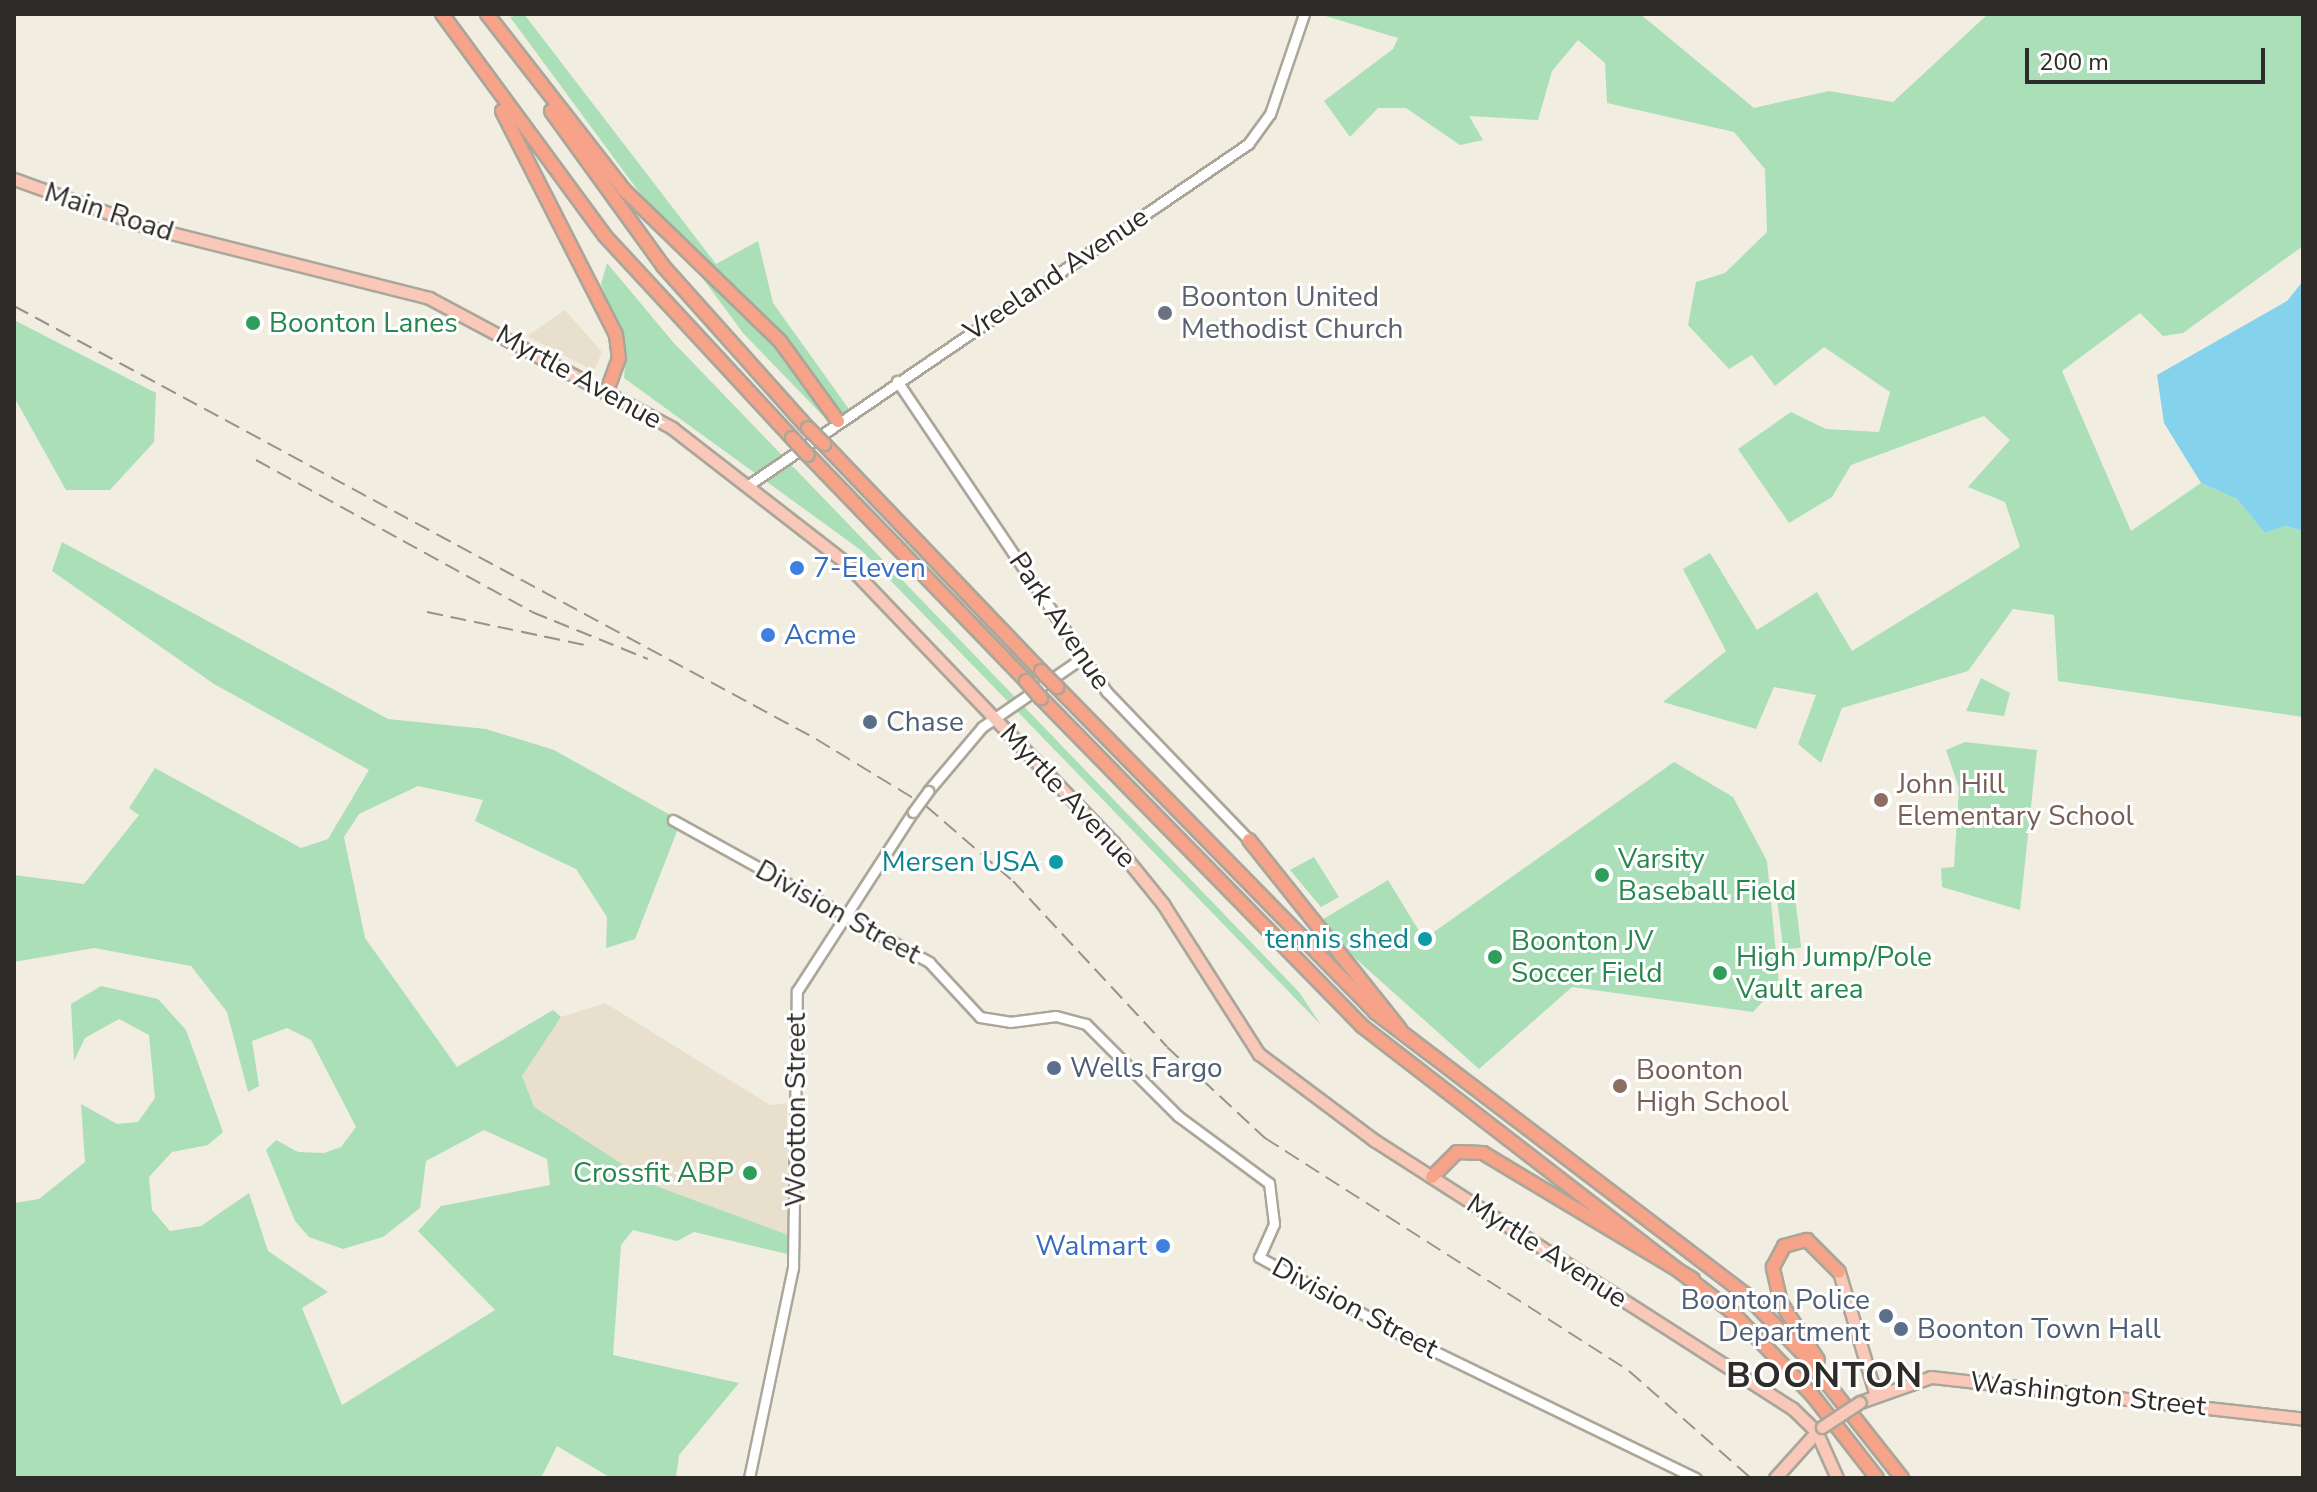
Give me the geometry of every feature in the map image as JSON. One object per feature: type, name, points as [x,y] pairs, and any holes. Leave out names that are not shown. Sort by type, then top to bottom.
[{"type":"highway","points":[[441,14],[526,152],[612,326],[619,358],[607,391]]},
{"type":"highway","points":[[441,14],[605,236],[808,455],[1362,1026],[1695,1279],[1793,1373],[1877,1478]]},
{"type":"highway","points":[[487,14],[623,189],[780,341],[838,421]]},
{"type":"highway","points":[[487,14],[644,243],[808,428],[1041,671],[1406,1039],[1722,1274],[1788,1336],[1902,1478]]},
{"type":"highway","points":[[1249,840],[1406,1039]]},
{"type":"highway","points":[[1432,1177],[1457,1152],[1483,1153],[1676,1275],[1695,1279]]},
{"type":"highway","points":[[1839,1272],[1807,1240],[1784,1246],[1772,1274],[1786,1313],[1867,1432]]},
{"type":"main road","name":"Main Road","points":[[14,179],[206,243]]},
{"type":"main road","name":"Myrtle Avenue","points":[[206,243],[429,298],[607,391],[747,486],[846,563],[1146,880],[1244,1040],[1432,1177],[1781,1401],[1819,1429],[1837,1478]]},
{"type":"main road","points":[[1839,1272],[1875,1393]]},
{"type":"main road","name":"Washington Street","points":[[1775,1478],[1819,1429],[1860,1402],[1875,1393],[1940,1377],[2303,1419]]},
{"type":"street","name":"Vreeland Avenue","points":[[747,486],[1248,144],[1270,114],[1304,14]]},
{"type":"street","name":"Park Avenue","points":[[897,381],[1082,658],[1249,840]]},
{"type":"street","name":"Wootton Street","points":[[749,1478],[793,1268],[793,1007],[806,969],[928,791],[995,717],[1082,658]]},
{"type":"street","name":"Division Street","points":[[673,820],[929,962],[980,1017],[1010,1022],[1064,1016],[1097,1032],[1178,1116],[1269,1183],[1274,1224],[1259,1257],[1391,1330],[1696,1478]]},
{"type":"shaded area","points":[[565,310],[602,352],[594,371],[527,336]]},
{"type":"shaded area","points":[[605,1003],[770,1105],[787,1103],[788,1235],[656,1186],[533,1107],[522,1076],[561,1017]]},
{"type":"green space","points":[[524,14],[716,264],[758,241],[773,303],[851,412],[832,425],[743,333],[510,17]]},
{"type":"green space","points":[[1319,14],[1640,14],[1754,108],[1829,91],[1893,102],[1988,14],[2303,14],[2303,246],[2183,333],[2163,336],[2140,313],[2062,371],[2131,531],[2201,483],[2237,499],[2265,533],[2285,526],[2303,531],[2303,717],[2058,681],[2054,615],[2013,609],[1968,671],[1842,708],[1821,763],[1798,744],[1816,695],[1774,687],[1756,729],[1663,702],[1726,651],[1683,569],[1710,553],[1757,630],[1817,592],[1852,651],[2020,547],[2005,502],[1968,487],[2010,440],[1984,416],[1851,465],[1832,497],[1789,523],[1738,449],[1791,412],[1826,429],[1879,432],[1890,392],[1824,347],[1775,386],[1752,355],[1729,369],[1688,325],[1696,282],[1725,273],[1767,232],[1765,169],[1734,132],[1607,103],[1605,63],[1578,40],[1552,71],[1538,120],[1469,116],[1483,140],[1460,145],[1406,108],[1378,108],[1350,137],[1324,101],[1393,49],[1398,38]]},
{"type":"green space","points":[[607,263],[673,342],[1299,992],[1321,1025],[862,551],[624,378],[626,355],[601,284]]},
{"type":"green space","points":[[14,320],[156,393],[154,442],[110,490],[66,490],[14,397]]},
{"type":"green space","points":[[62,542],[388,719],[486,729],[554,750],[681,821],[635,939],[606,948],[607,917],[576,869],[475,821],[483,800],[418,786],[359,814],[344,837],[365,938],[457,1067],[553,1010],[561,1017],[522,1076],[534,1107],[656,1186],[788,1235],[787,1254],[694,1232],[677,1241],[633,1230],[621,1245],[613,1355],[739,1383],[679,1455],[676,1478],[611,1478],[557,1446],[541,1478],[14,1478],[14,1203],[39,1199],[85,1162],[81,1104],[117,1124],[138,1122],[155,1098],[149,1035],[119,1019],[85,1038],[74,1061],[71,1004],[101,986],[158,999],[186,1030],[223,1132],[208,1145],[172,1152],[149,1177],[152,1210],[170,1231],[201,1226],[249,1193],[268,1251],[328,1292],[302,1308],[342,1405],[495,1310],[418,1231],[441,1206],[550,1185],[547,1159],[484,1130],[426,1161],[420,1208],[383,1237],[343,1249],[309,1237],[295,1221],[266,1150],[276,1140],[298,1152],[324,1153],[341,1147],[356,1127],[311,1040],[287,1028],[252,1041],[259,1086],[248,1092],[227,1012],[191,966],[94,948],[14,962],[14,875],[84,884],[139,815],[129,808],[155,768],[301,848],[328,839],[369,770],[214,684],[52,571]]},
{"type":"green space","points":[[1981,678],[2010,693],[2004,716],[1966,711]]},
{"type":"green space","points":[[1965,742],[2037,750],[2020,910],[1942,887],[1941,868],[1954,867],[1959,788],[1946,750]]},
{"type":"green space","points":[[1674,762],[1733,797],[1767,861],[1779,984],[1753,1012],[1572,987],[1479,1069],[1346,950],[1322,920],[1388,880],[1424,939]]},
{"type":"green space","points":[[1314,857],[1339,897],[1321,907],[1290,870]]},
{"type":"green space","points":[[1794,889],[1801,948],[1783,950],[1776,891]]},
{"type":"water","points":[[2303,281],[2303,531],[2285,526],[2265,533],[2237,499],[2201,483],[2164,423],[2157,375],[2287,301]]},
{"type":"railway","points":[[14,306],[816,739],[926,806],[1013,881],[1167,1047],[1265,1138],[1629,1371],[1751,1478]]},
{"type":"railway","points":[[256,460],[532,612],[648,659]]},
{"type":"railway","points":[[427,612],[590,646]]},
{"type":"place","name":"Boonton United Methodist Church","points":[[1165,313]]},
{"type":"place","name":"Boonton Lanes","points":[[253,323]]},
{"type":"place","name":"7-Eleven","points":[[797,568]]},
{"type":"place","name":"Acme","points":[[768,635]]},
{"type":"place","name":"Chase","points":[[870,722]]},
{"type":"place","name":"John Hill Elementary School","points":[[1881,800]]},
{"type":"place","name":"Mersen USA","points":[[1056,862]]},
{"type":"place","name":"Varsity Baseball Field","points":[[1602,875]]},
{"type":"place","name":"tennis shed","points":[[1425,939]]},
{"type":"place","name":"Boonton JV Soccer Field","points":[[1495,957]]},
{"type":"place","name":"High Jump/Pole Vault area","points":[[1720,973]]},
{"type":"place","name":"Wells Fargo","points":[[1054,1068]]},
{"type":"place","name":"Boonton High School","points":[[1620,1086]]},
{"type":"place","name":"Crossfit ABP","points":[[750,1173]]},
{"type":"place","name":"Walmart","points":[[1163,1246]]},
{"type":"place","name":"Boonton Police Department","points":[[1886,1316]]},
{"type":"place","name":"Boonton Town Hall","points":[[1901,1329]]},
{"type":"district","name":"BOONTON","points":[[1825,1376]]}]
